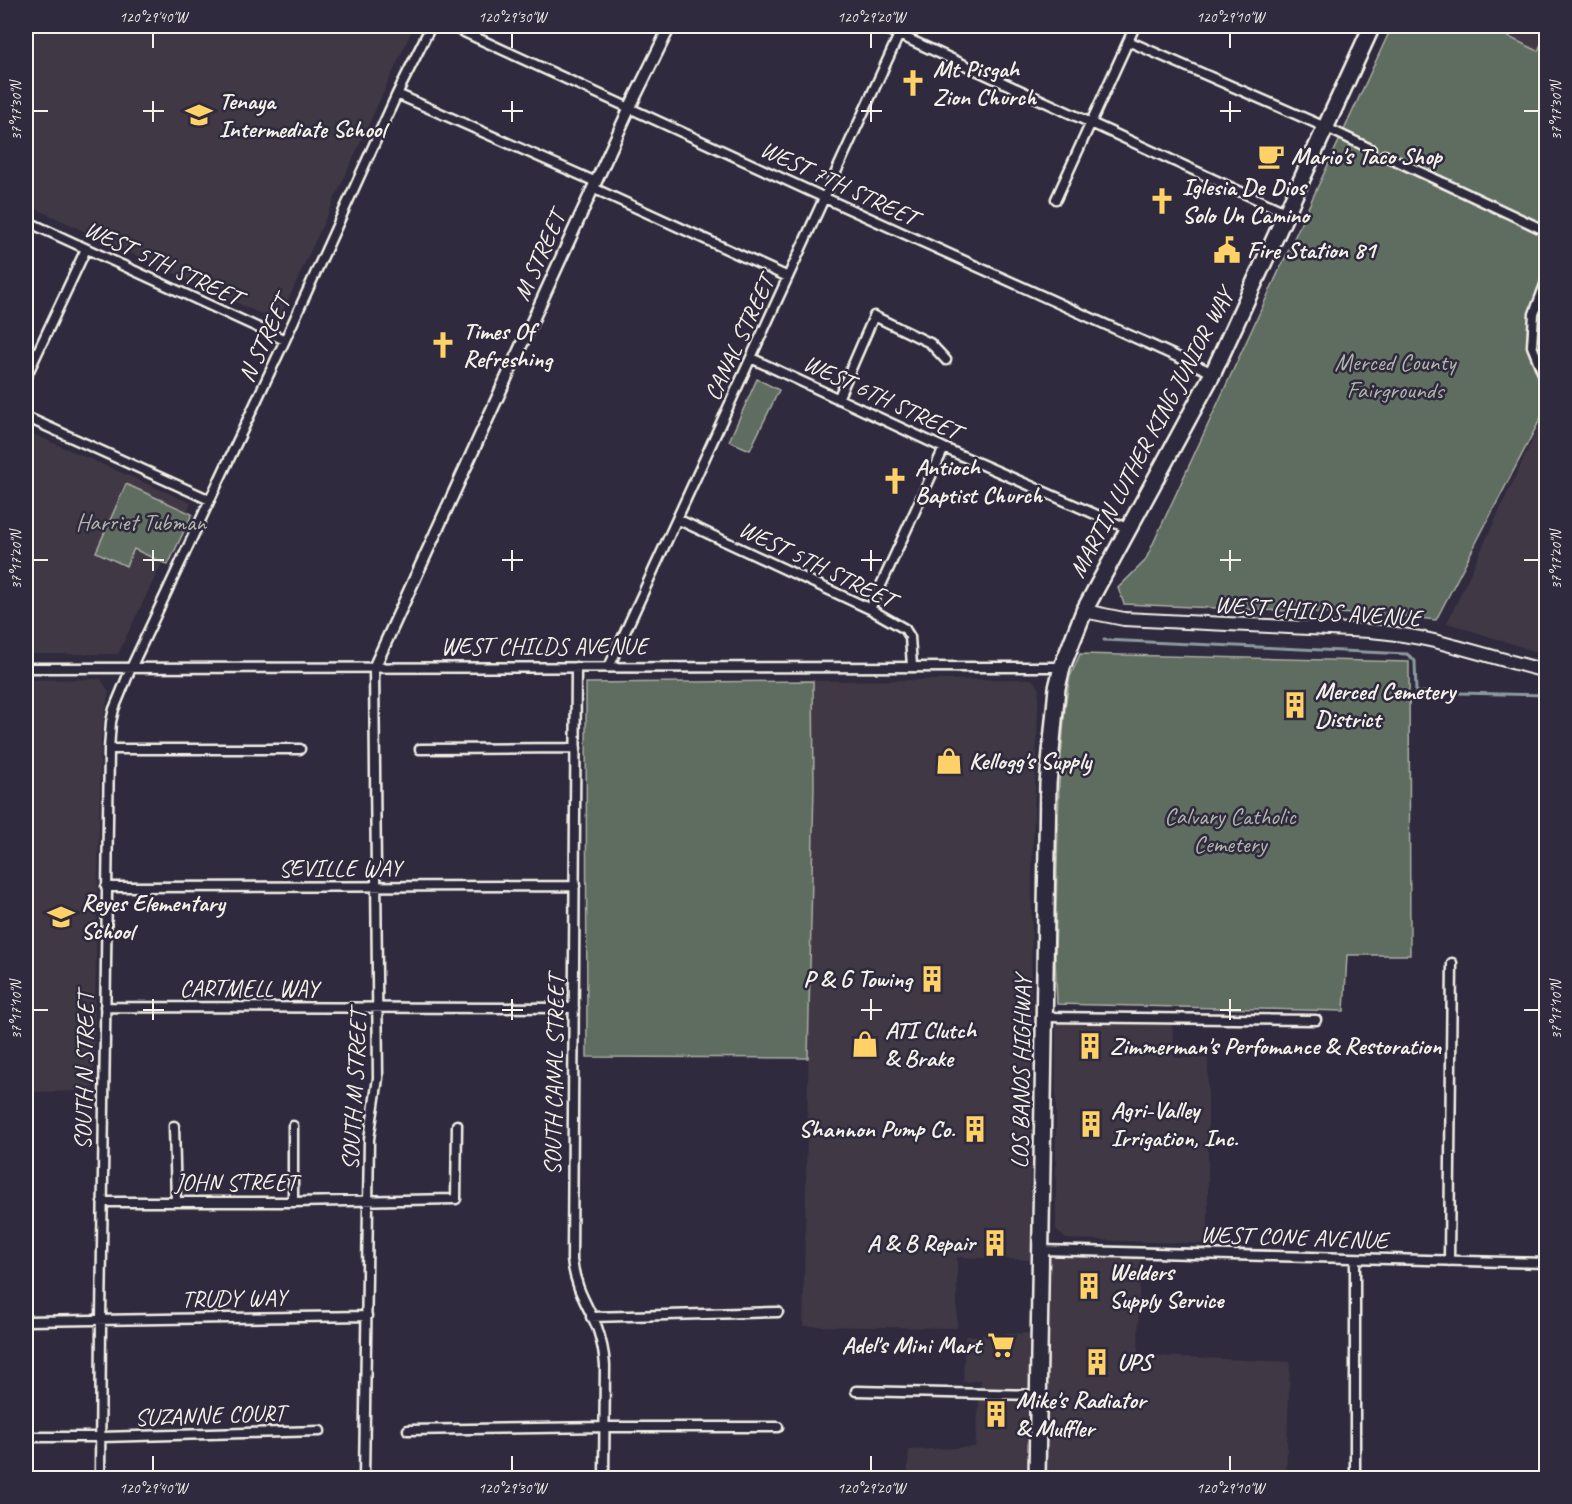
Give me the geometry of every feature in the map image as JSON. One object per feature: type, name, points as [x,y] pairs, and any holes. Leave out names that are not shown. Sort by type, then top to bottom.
[{"type":"highway","name":"MARTIN LUTHER KING JUNIOR WAY","points":[[1062,667],[1083,611],[1213,373],[1372,26]]},
{"type":"highway","name":"LOS BANOS HIGHWAY","points":[[1038,1479],[1048,784],[1055,707],[1062,667]]},
{"type":"main road","name":"WEST CHILDS AVENUE","points":[[1083,611],[1125,619],[1370,631],[1407,635],[1546,671]]},
{"type":"street","name":"N STREET","points":[[131,668],[430,26]]},
{"type":"street","name":"WEST 7TH STREET","points":[[451,26],[1213,373]]},
{"type":"street","name":"M STREET","points":[[374,668],[594,185],[670,26]]},
{"type":"street","points":[[879,26],[1287,213]]},
{"type":"street","name":"CANAL STREET","points":[[609,667],[903,26]]},
{"type":"street","points":[[1056,198],[1135,26]]},
{"type":"street","points":[[1128,41],[1371,149]]},
{"type":"street","points":[[397,94],[788,277]]},
{"type":"street","points":[[1384,156],[1546,231]]},
{"type":"street","name":"WEST 5TH STREET","points":[[26,221],[285,340]]},
{"type":"street","points":[[26,377],[86,249]]},
{"type":"street","points":[[1546,282],[1534,314],[1532,346],[1546,381]]},
{"type":"street","points":[[838,399],[874,316],[930,343],[946,360]]},
{"type":"street","name":"WEST 6TH STREET","points":[[751,358],[944,448],[1129,529]]},
{"type":"street","points":[[26,417],[210,500]]},
{"type":"street","points":[[870,609],[944,448]]},
{"type":"street","name":"WEST 5TH STREET","points":[[677,519],[870,609],[904,629],[910,637],[912,666]]},
{"type":"street","name":"SOUTH CANAL STREET","points":[[576,667],[572,1260],[579,1291],[596,1326],[604,1352],[604,1479]]},
{"type":"street","name":"WEST CHILDS AVENUE","points":[[26,668],[1062,667]]},
{"type":"street","name":"SOUTH N STREET","points":[[100,1479],[109,749],[114,709],[131,668]]},
{"type":"street","name":"SOUTH M STREET","points":[[364,1479],[369,1139],[378,1078],[374,668]]},
{"type":"street","points":[[420,749],[576,748]]},
{"type":"street","points":[[109,749],[300,749]]},
{"type":"street","name":"SEVILLE WAY","points":[[106,887],[575,886]]},
{"type":"street","points":[[1449,1261],[1452,963]]},
{"type":"street","name":"CARTMELL WAY","points":[[105,1007],[574,1008]]},
{"type":"street","points":[[1044,1017],[1316,1020]]},
{"type":"street","name":"JOHN STREET","points":[[102,1202],[456,1199],[457,1125]]},
{"type":"street","points":[[174,1126],[176,1202]]},
{"type":"street","points":[[293,1126],[293,1202]]},
{"type":"street","name":"WEST CONE AVENUE","points":[[1041,1250],[1546,1263]]},
{"type":"street","points":[[1355,1259],[1355,1479]]},
{"type":"street","points":[[591,1317],[778,1312]]},
{"type":"street","name":"TRUDY WAY","points":[[26,1321],[367,1316]]},
{"type":"street","points":[[856,1391],[1039,1395]]},
{"type":"street","points":[[408,1430],[778,1427]]},
{"type":"street","name":"SUZANNE COURT","points":[[26,1437],[320,1431]]},
{"type":"shaded area","name":"Tenaya Intermediate School","points":[[26,26],[414,26],[278,322],[26,204]]},
{"type":"shaded area","points":[[1486,26],[1546,26],[1546,32],[1538,51]]},
{"type":"shaded area","points":[[1546,411],[1546,655],[1447,623]]},
{"type":"shaded area","points":[[26,431],[191,503],[118,654],[26,654]]},
{"type":"shaded area","name":"Reyes Elementary School","points":[[101,679],[109,692],[101,743],[93,1091],[26,1092],[26,680]]},
{"type":"shaded area","points":[[1032,679],[1039,687],[1032,867],[1030,1260],[957,1257],[957,1328],[803,1326],[814,785],[813,681]]},
{"type":"shaded area","points":[[1056,1022],[1172,1025],[1175,1058],[1208,1058],[1208,1244],[1066,1239],[1056,1229]]},
{"type":"shaded area","points":[[1051,1257],[1140,1259],[1138,1355],[1290,1362],[1286,1478],[1046,1478]]},
{"type":"shaded area","points":[[1029,1333],[1026,1478],[907,1478],[909,1450],[975,1447],[981,1380],[963,1382],[965,1336]]},
{"type":"green space","name":"Merced County Fairgrounds","points":[[1392,26],[1486,26],[1538,51],[1546,32],[1546,408],[1436,620],[1402,616],[1124,604],[1118,588],[1145,561]]},
{"type":"green space","points":[[757,379],[779,390],[750,450],[729,441]]},
{"type":"green space","name":"Harriet Tubman","points":[[126,484],[192,514],[168,565],[134,549],[126,566],[96,552]]},
{"type":"green space","name":"Calvary Catholic Cemetery","points":[[1080,654],[1409,662],[1410,955],[1347,955],[1344,1011],[1057,1004],[1055,955],[1059,784],[1065,707],[1070,677]]},
{"type":"green space","points":[[813,681],[814,785],[808,1058],[587,1057],[586,683]]},
{"type":"waterway","points":[[1104,640],[1407,654],[1415,661],[1416,692],[1546,695]]},
{"type":"place","name":"Mt Pisgah Zion Church","points":[[913,83]]},
{"type":"place","name":"Tenaya Intermediate School","points":[[199,115]]},
{"type":"place","name":"Mario's Taco Shop","points":[[1271,156]]},
{"type":"place","name":"Iglesia De Dios Solo Un Camino","points":[[1162,201]]},
{"type":"place","name":"Fire Station 81","points":[[1227,250]]},
{"type":"place","name":"Times Of Refreshing","points":[[443,345]]},
{"type":"place","name":"Antioch Baptist Church","points":[[895,481]]},
{"type":"place","name":"Merced Cemetery District","points":[[1295,705]]},
{"type":"place","name":"Kellogg's Supply","points":[[949,761]]},
{"type":"place","name":"Reyes Elementary School","points":[[61,917]]},
{"type":"place","name":"P & G Towing","points":[[932,979]]},
{"type":"place","name":"ATI Clutch & Brake","points":[[865,1044]]},
{"type":"place","name":"Zimmerman's Perfomance & Restoration","points":[[1090,1046]]},
{"type":"place","name":"Agri-Valley Irrigation, Inc.","points":[[1091,1124]]},
{"type":"place","name":"Shannon Pump Co.","points":[[975,1129]]},
{"type":"place","name":"A & B Repair","points":[[995,1243]]},
{"type":"place","name":"Welders Supply Service","points":[[1089,1286]]},
{"type":"place","name":"Adel's Mini Mart","points":[[1001,1345]]},
{"type":"place","name":"UPS","points":[[1097,1362]]},
{"type":"place","name":"Mike's Radiator & Muffler","points":[[996,1414]]}]
